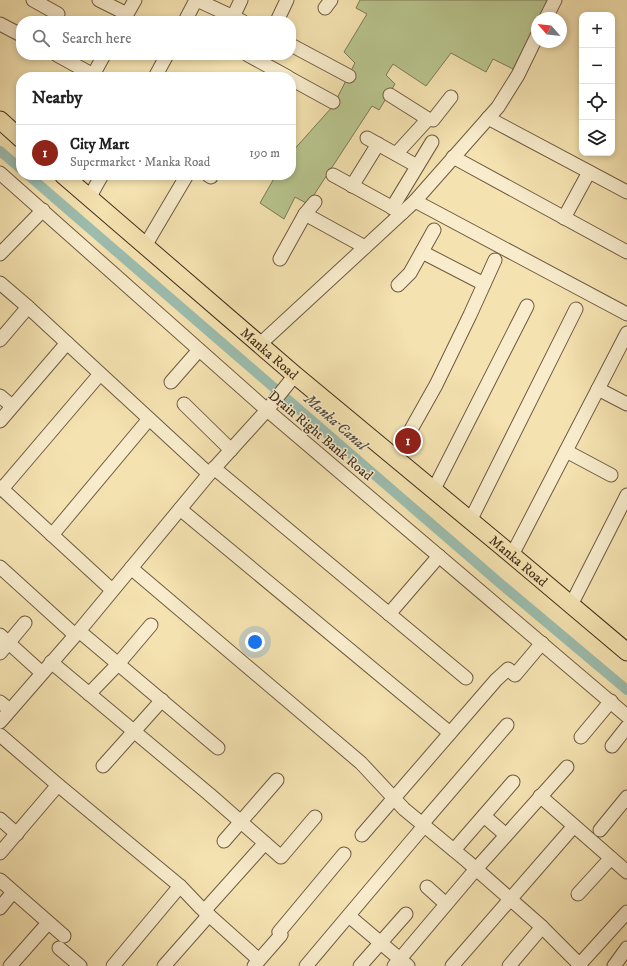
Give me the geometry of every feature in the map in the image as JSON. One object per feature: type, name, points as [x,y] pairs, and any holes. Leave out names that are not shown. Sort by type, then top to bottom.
[{"type":"main road","points":[[0,120],[16,134]]},
{"type":"main road","name":"Manka Road","points":[[69,180],[260,345],[290,381],[395,458],[627,652]]},
{"type":"street","points":[[33,0],[58,14]]},
{"type":"street","points":[[99,0],[121,16]]},
{"type":"street","points":[[127,16],[135,0]]},
{"type":"street","points":[[188,16],[196,0],[231,16]]},
{"type":"street","points":[[238,16],[241,0]]},
{"type":"street","points":[[280,16],[288,0]]},
{"type":"street","points":[[549,12],[555,0]]},
{"type":"street","points":[[0,24],[16,32]]},
{"type":"street","points":[[296,48],[349,76]]},
{"type":"street","points":[[397,210],[415,201],[498,107],[518,75],[531,48]]},
{"type":"street","points":[[66,60],[87,72]]},
{"type":"street","points":[[96,72],[102,60]]},
{"type":"street","points":[[162,72],[166,60]]},
{"type":"street","points":[[260,60],[280,72]]},
{"type":"street","points":[[296,82],[333,102]]},
{"type":"street","points":[[390,95],[428,119],[433,120],[451,97]]},
{"type":"street","points":[[488,118],[627,192]]},
{"type":"street","points":[[396,154],[428,119]]},
{"type":"street","points":[[352,186],[372,141],[417,166]]},
{"type":"street","points":[[260,345],[365,247],[397,210],[417,166],[432,142]]},
{"type":"street","points":[[453,157],[627,252]]},
{"type":"street","points":[[564,218],[589,172]]},
{"type":"street","points":[[333,175],[397,210]]},
{"type":"street","name":"Drain Right Bank Road","points":[[2,177],[42,210],[267,410],[627,716]]},
{"type":"street","points":[[89,198],[99,180]]},
{"type":"street","points":[[145,246],[184,180]]},
{"type":"street","points":[[415,201],[627,314]]},
{"type":"street","points":[[280,259],[305,214],[315,202]]},
{"type":"street","points":[[0,254],[42,210]]},
{"type":"street","points":[[305,214],[365,247]]},
{"type":"street","points":[[398,285],[410,273],[434,230]]},
{"type":"street","points":[[422,252],[484,284]]},
{"type":"street","points":[[395,458],[436,385],[495,260]]},
{"type":"street","points":[[0,283],[149,419],[466,678]]},
{"type":"street","points":[[433,491],[527,306]]},
{"type":"street","points":[[0,340],[28,307]]},
{"type":"street","points":[[470,521],[576,309]]},
{"type":"street","points":[[512,555],[627,333]]},
{"type":"street","points":[[0,421],[67,343]]},
{"type":"street","points":[[171,382],[199,350]]},
{"type":"street","points":[[100,374],[1,488],[112,590]]},
{"type":"street","points":[[0,722],[5,706],[42,673],[212,471],[267,410],[290,381]]},
{"type":"street","points":[[598,389],[627,404]]},
{"type":"street","points":[[0,396],[12,406]]},
{"type":"street","points":[[184,404],[231,450]]},
{"type":"street","points":[[52,535],[149,419]]},
{"type":"street","points":[[566,451],[611,475]]},
{"type":"street","points":[[571,605],[627,495]]},
{"type":"street","points":[[180,509],[450,733]]},
{"type":"street","points":[[389,614],[439,556]]},
{"type":"street","points":[[0,567],[77,633],[118,664],[218,748]]},
{"type":"street","points":[[131,568],[361,763],[404,809],[454,850],[542,927],[580,965],[627,912]]},
{"type":"street","points":[[25,623],[3,644],[42,673]]},
{"type":"street","points":[[89,694],[118,664],[151,625]]},
{"type":"street","points":[[362,835],[450,733],[508,669],[514,675],[542,643]]},
{"type":"street","points":[[51,662],[281,857],[315,817]]},
{"type":"street","points":[[104,766],[162,700]]},
{"type":"street","points":[[581,737],[610,702]]},
{"type":"street","points":[[306,966],[507,724]]},
{"type":"street","points":[[612,746],[627,727]]},
{"type":"street","points":[[0,735],[180,886],[257,963],[281,935],[278,932],[344,854]]},
{"type":"street","points":[[349,916],[381,943],[401,964],[446,904],[567,767]]},
{"type":"street","points":[[224,841],[277,780]]},
{"type":"street","points":[[454,850],[512,782]]},
{"type":"street","points":[[0,854],[58,785]]},
{"type":"street","points":[[540,796],[627,872]]},
{"type":"street","points":[[600,830],[627,797]]},
{"type":"street","points":[[484,816],[506,835]]},
{"type":"street","points":[[0,819],[17,834]]},
{"type":"street","points":[[452,966],[574,826]]},
{"type":"street","points":[[164,966],[265,843]]},
{"type":"street","points":[[578,894],[611,858]]},
{"type":"street","points":[[0,880],[48,922],[61,942],[80,966]]},
{"type":"street","points":[[113,966],[180,886]]},
{"type":"street","points":[[427,887],[446,904]]},
{"type":"street","points":[[0,908],[13,892]]},
{"type":"street","points":[[360,966],[406,914]]},
{"type":"street","points":[[10,966],[48,922]]},
{"type":"street","points":[[509,966],[542,927]]},
{"type":"street","points":[[614,966],[627,948]]},
{"type":"green space","points":[[360,0],[550,0],[543,12],[531,12],[531,35],[513,69],[493,59],[486,72],[451,53],[426,86],[393,64],[386,75],[395,84],[379,110],[372,106],[308,204],[295,197],[284,219],[260,203],[273,180],[296,180],[296,147],[333,106],[355,63],[344,52],[367,14],[356,8]]},
{"type":"waterway","name":"Manka Canal","points":[[0,151],[16,165]]},
{"type":"waterway","name":"Manka Canal","points":[[34,180],[502,585],[627,690]]},
{"type":"place","name":"City Mart","points":[[408,441]]}]
